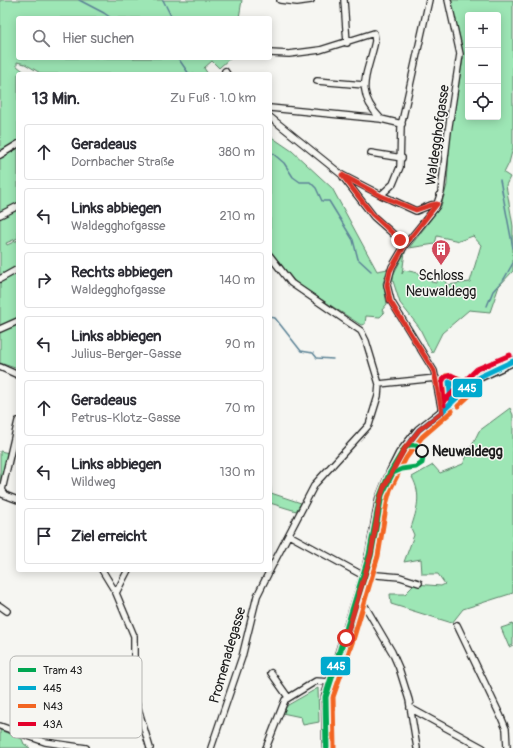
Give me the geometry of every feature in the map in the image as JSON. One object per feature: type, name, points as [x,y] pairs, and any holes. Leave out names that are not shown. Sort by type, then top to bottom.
[{"type":"main road","points":[[327,748],[325,699],[365,575],[380,499],[391,472],[400,454],[417,432],[442,412],[481,375],[513,361]]},
{"type":"street","points":[[280,0],[297,2],[311,0]]},
{"type":"street","points":[[344,0],[347,43]]},
{"type":"street","points":[[381,196],[396,179],[402,158],[402,124],[429,0]]},
{"type":"street","name":"Waldegghofgasse","points":[[442,412],[436,378],[432,367],[390,301],[387,285],[390,271],[405,245],[437,204],[443,182],[448,132],[460,54],[448,0]]},
{"type":"street","points":[[272,53],[301,53],[347,43],[374,34],[375,41],[364,85],[366,99],[381,119]]},
{"type":"street","points":[[317,80],[364,85]]},
{"type":"street","points":[[272,108],[381,119],[402,124]]},
{"type":"street","points":[[272,119],[342,175],[381,196],[416,210],[437,204]]},
{"type":"street","points":[[0,155],[16,145]]},
{"type":"street","points":[[371,153],[402,158]]},
{"type":"street","points":[[342,175],[372,214],[400,240]]},
{"type":"street","points":[[0,215],[16,207]]},
{"type":"street","name":"Promenadegasse","points":[[272,259],[291,284],[361,331],[379,384],[378,396],[367,428],[315,484],[272,566]]},
{"type":"street","points":[[0,278],[16,270]]},
{"type":"street","points":[[0,329],[16,322]]},
{"type":"street","points":[[0,367],[16,374]]},
{"type":"street","points":[[379,384],[436,378]]},
{"type":"street","points":[[16,430],[2,490],[2,494],[16,499]]},
{"type":"street","points":[[289,535],[365,575],[400,577],[419,583]]},
{"type":"street","points":[[103,572],[116,593],[134,636],[134,656]]},
{"type":"street","points":[[116,593],[127,572]]},
{"type":"street","name":"Promenadegasse","points":[[212,748],[242,657],[256,598],[269,572]]},
{"type":"street","points":[[357,600],[364,606],[395,659],[406,687],[417,748]]},
{"type":"street","points":[[0,606],[7,611]]},
{"type":"street","points":[[456,625],[506,729],[507,748]]},
{"type":"street","points":[[271,673],[288,697]]},
{"type":"street","points":[[266,748],[283,704],[288,697],[316,682],[330,682]]},
{"type":"street","points":[[410,708],[483,748]]},
{"type":"street","points":[[142,722],[150,748]]},
{"type":"street","points":[[0,726],[10,730]]},
{"type":"street","points":[[34,738],[45,742],[86,748]]},
{"type":"green space","points":[[0,0],[242,0],[239,16],[16,16],[16,60],[228,60],[219,68],[212,61],[204,68],[207,72],[39,72],[25,64],[17,62],[17,66],[24,72],[16,72],[16,143],[0,154]]},
{"type":"green space","points":[[451,0],[513,0],[513,148],[509,163],[504,173],[510,177],[506,185],[513,226],[513,271],[499,286],[490,312],[469,310],[442,333],[432,353],[419,327],[400,303],[393,281],[393,275],[405,252],[402,274],[404,270],[423,274],[424,270],[426,270],[426,275],[431,277],[431,282],[436,283],[437,279],[443,278],[444,273],[446,273],[445,281],[447,285],[470,282],[481,245],[473,236],[459,241],[437,236],[435,244],[409,248],[441,206],[447,185],[450,133],[463,59],[462,47]]},
{"type":"green space","points":[[272,137],[292,151],[332,188],[377,271],[388,269],[383,283],[387,304],[382,310],[384,313],[380,317],[366,316],[365,324],[361,325],[296,283],[272,253]]},
{"type":"green space","points":[[16,148],[16,239],[6,243],[7,245],[16,241],[16,368],[0,363],[0,157]]},
{"type":"green space","points":[[510,408],[513,415],[513,593],[463,609],[452,623],[391,604],[390,594],[405,594],[415,584],[441,586],[445,584],[438,574],[422,574],[421,559],[404,562],[414,535],[411,528],[418,502],[417,490],[412,477],[433,465],[440,473],[463,464],[479,431]]},
{"type":"green space","points":[[0,451],[9,453],[0,488]]},
{"type":"green space","points":[[272,493],[301,503],[296,511],[272,504]]},
{"type":"green space","points":[[513,624],[513,645],[509,647],[501,628]]},
{"type":"green space","points":[[318,688],[319,722],[303,725],[301,717],[282,713],[288,705]]},
{"type":"green space","points":[[0,730],[10,734],[10,738],[22,739],[24,744],[30,748],[0,748]]},
{"type":"waterway","points":[[79,0],[108,16]]},
{"type":"waterway","points":[[163,0],[171,16]]},
{"type":"waterway","points":[[179,60],[188,72]]},
{"type":"waterway","points":[[272,153],[284,163],[293,177],[300,182],[310,182],[316,188],[322,201],[329,201],[353,240],[358,259],[371,271]]},
{"type":"waterway","points":[[500,180],[513,248]]},
{"type":"waterway","points":[[487,306],[493,291],[504,279],[513,263]]},
{"type":"waterway","points":[[272,317],[275,318],[301,351],[313,353],[317,358],[333,359]]},
{"type":"tram line","name":"43","points":[[326,748],[325,697],[369,555],[380,496],[389,474],[404,449],[409,445],[416,445],[424,452],[422,463],[416,467],[402,469],[393,473],[382,495],[371,556],[326,697],[327,748]]},
{"type":"transit line","name":"43A","points":[[446,399],[477,369],[510,355]]},
{"type":"transit line","name":"445","points":[[327,748],[326,696],[365,574],[380,499],[391,472],[400,454],[419,430],[442,412],[479,377],[513,361]]},
{"type":"transit line","name":"43A","points":[[444,405],[442,382],[445,377],[451,375],[468,384]]},
{"type":"transit line","name":"N43","points":[[444,399],[442,380],[446,376],[452,376],[460,379],[472,388],[471,394],[458,406]]},
{"type":"transit line","name":"445","points":[[451,404],[449,382],[465,390]]},
{"type":"transit line","name":"N43","points":[[334,748],[333,697],[353,640],[378,556],[390,490],[406,458],[422,437],[452,411]]},
{"type":"place","name":"Schloss Neuwaldegg","points":[[441,266]]},
{"type":"place","name":"Neuwaldegg","points":[[422,451]]},
{"type":"route","points":[[346,638],[371,554],[380,499],[384,487],[396,462],[405,448],[419,430],[442,412],[434,371],[390,301],[387,289],[388,277],[392,267],[405,245],[436,208],[437,204],[416,210],[381,196],[342,175],[372,214],[400,240]]}]
